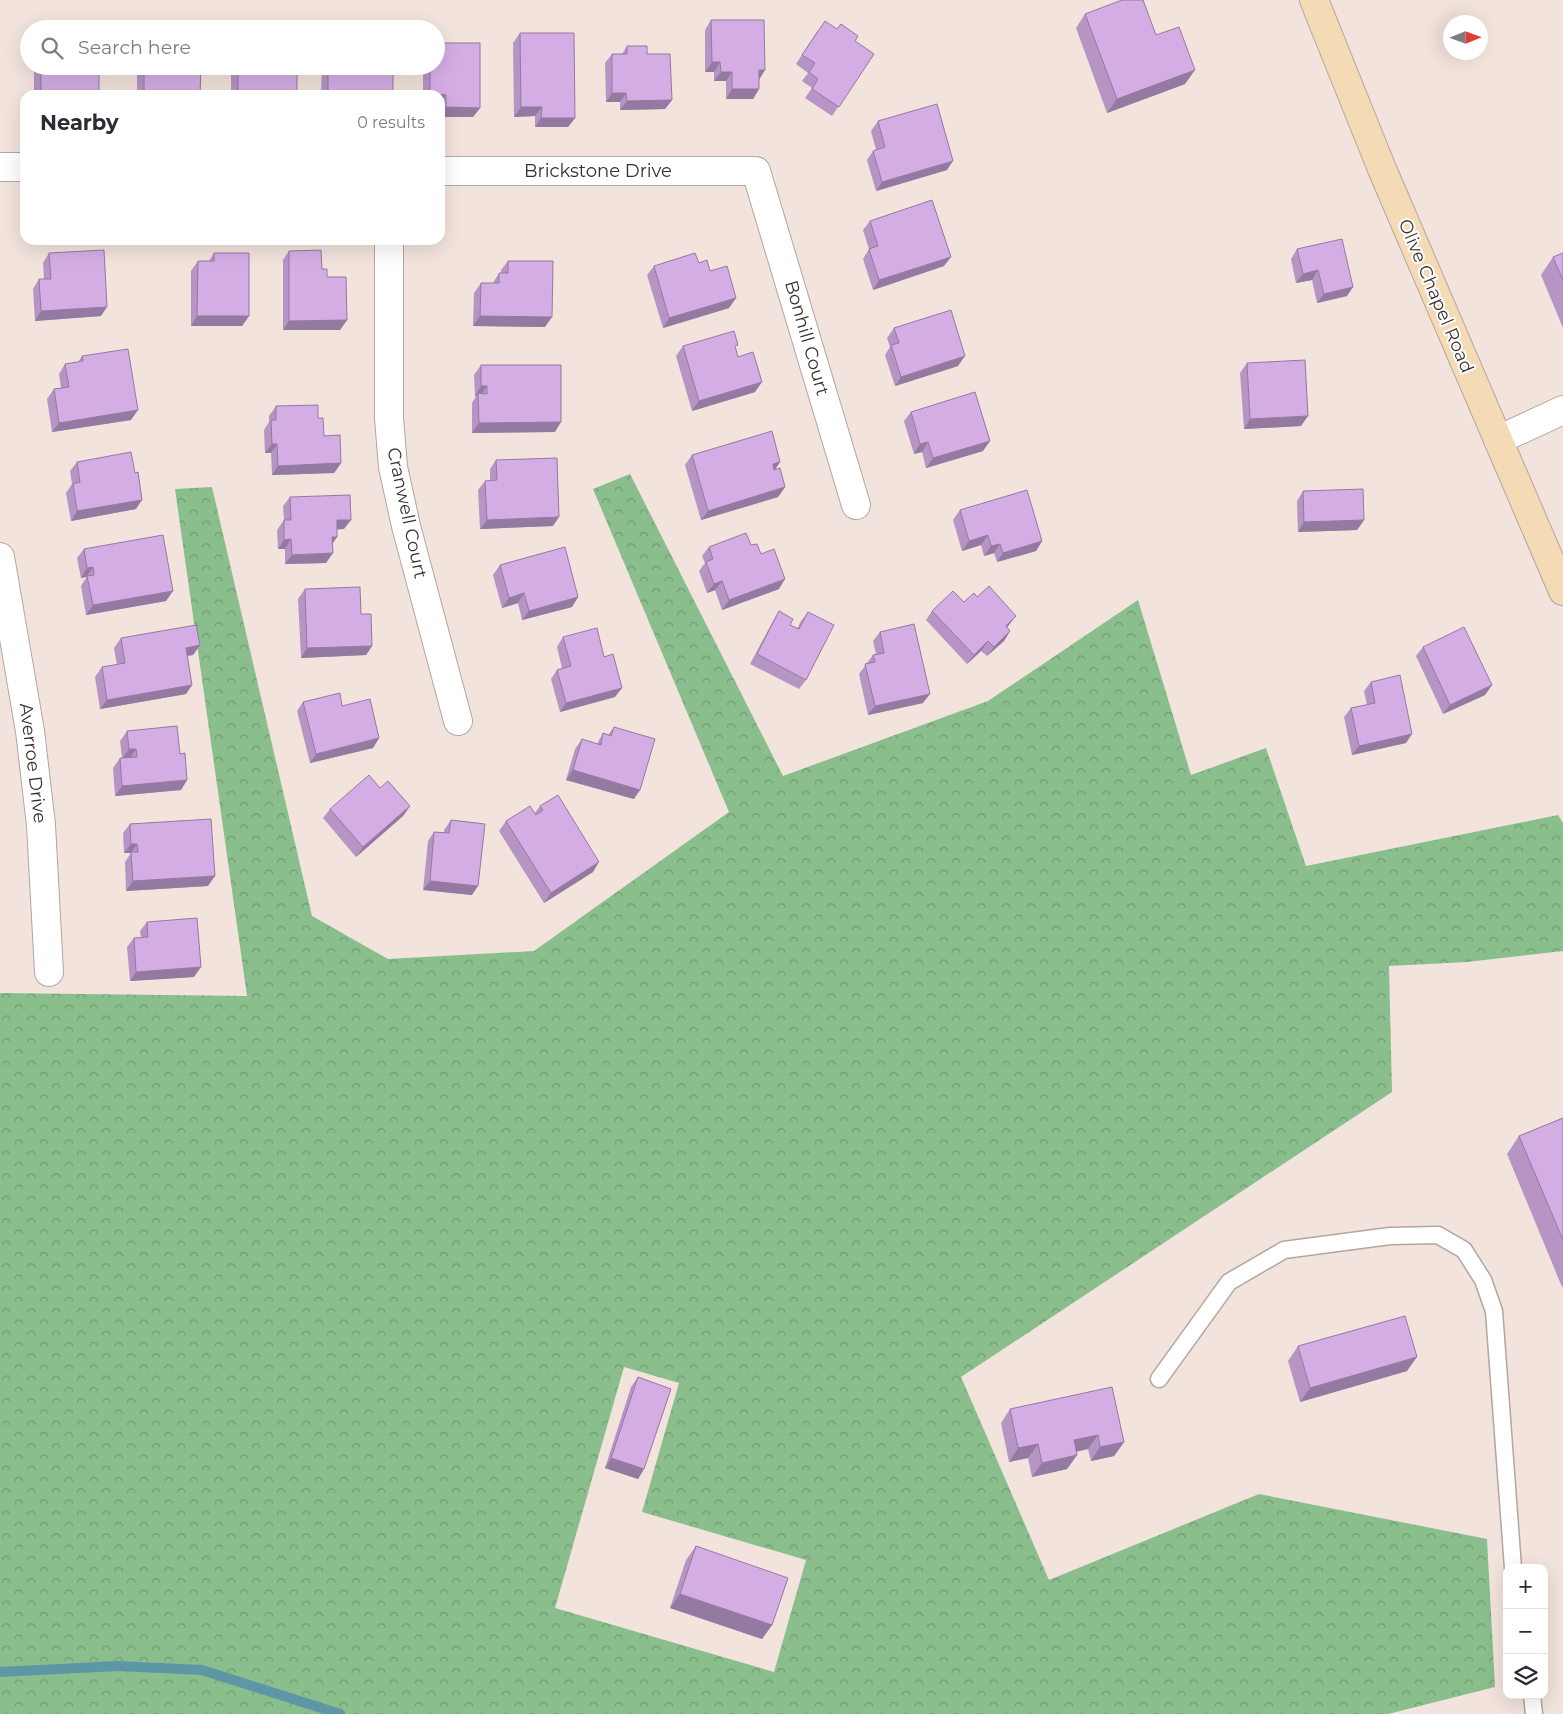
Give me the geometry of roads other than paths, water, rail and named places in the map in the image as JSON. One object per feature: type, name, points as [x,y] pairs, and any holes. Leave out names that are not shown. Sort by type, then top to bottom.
[{"type":"main road","name":"Olive Chapel Road","points":[[1314,0],[1382,169],[1563,591]]},
{"type":"street","points":[[0,167],[20,167]]},
{"type":"street","name":"Brickstone Drive","points":[[445,171],[756,171]]},
{"type":"street","name":"Bonhill Court","points":[[756,171],[856,505]]},
{"type":"street","name":"Cranwell Court","points":[[389,245],[389,418],[393,467],[406,526],[458,721]]},
{"type":"street","points":[[1498,440],[1563,410]]},
{"type":"street","name":"Averroe Drive","points":[[0,557],[30,731],[37,788],[41,825],[49,972]]},
{"type":"lane","points":[[1159,1379],[1229,1282],[1284,1250],[1390,1236],[1438,1235],[1464,1250],[1483,1280],[1494,1311],[1513,1564]]},
{"type":"lane","points":[[1532,1699],[1534,1714]]},
{"type":"waterway","points":[[0,1672],[118,1666],[202,1670],[340,1714]]}]
